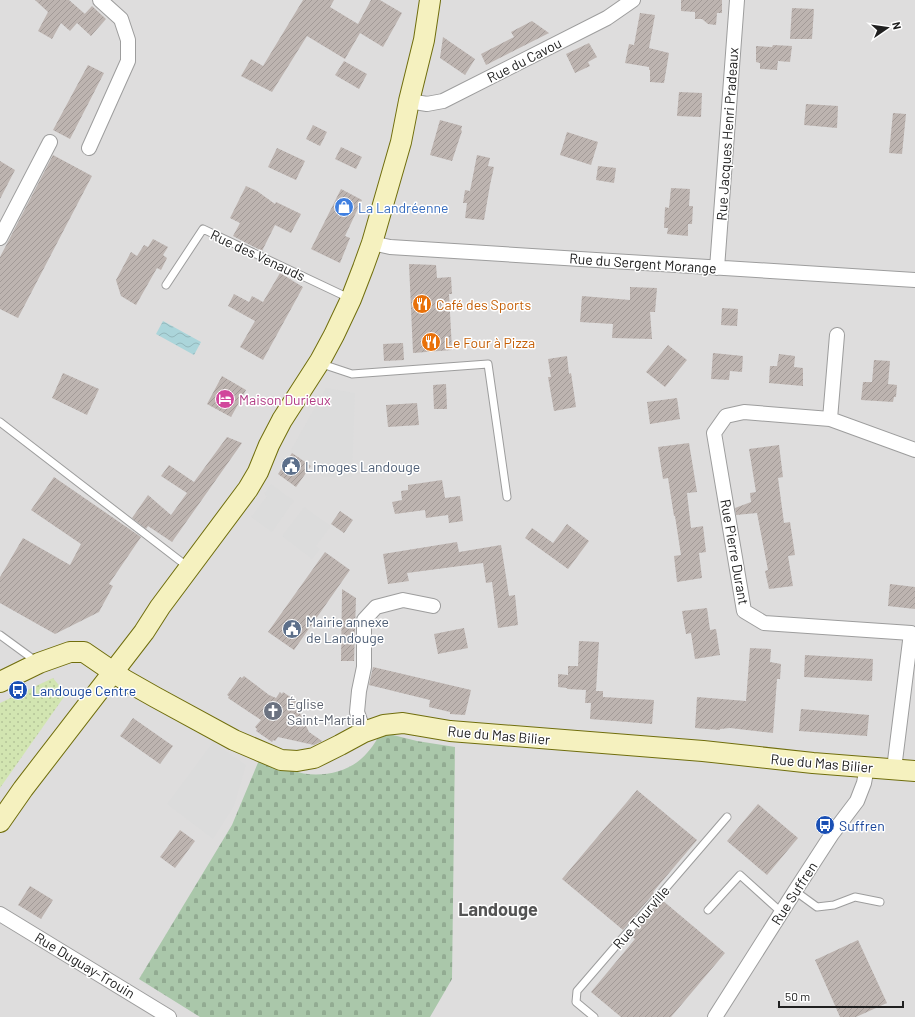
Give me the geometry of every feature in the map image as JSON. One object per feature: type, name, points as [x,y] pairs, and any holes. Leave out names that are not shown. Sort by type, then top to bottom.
[{"type":"main road","points":[[0,822],[23,789],[113,672],[248,489],[258,472],[269,445],[282,420],[320,361],[351,299],[372,243],[401,142],[409,101],[424,40],[430,0]]},
{"type":"main road","name":"Rue du Mas Bilier","points":[[0,682],[39,663],[70,652],[84,652],[95,658],[113,672],[155,697],[234,740],[281,760],[297,761],[314,758],[340,746],[364,732],[384,725],[403,723],[450,731],[695,750],[813,763],[915,771]]},
{"type":"street","points":[[89,148],[128,62],[128,40],[121,19],[100,0]]},
{"type":"street","name":"Rue du Cavou","points":[[409,101],[427,104],[443,101],[608,18],[633,0]]},
{"type":"street","name":"Rue Jacques Henri Pradeaux","points":[[717,268],[737,0]]},
{"type":"street","points":[[0,238],[50,142]]},
{"type":"street","name":"Rue du Sergent Morange","points":[[372,243],[390,247],[915,280]]},
{"type":"street","points":[[830,419],[837,335]]},
{"type":"street","name":"Rue Pierre Durant","points":[[894,769],[913,634],[764,623],[744,611],[714,433],[726,416],[744,412],[830,419],[915,450]]},
{"type":"street","points":[[364,732],[357,712],[359,691],[364,667],[364,620],[376,607],[403,600],[433,606]]},
{"type":"street","name":"Rue Suffren","points":[[715,1017],[780,912],[832,834],[857,801],[864,783],[867,767]]},
{"type":"street","name":"Rue Duguay-Trouin","points":[[0,914],[169,1017]]},
{"type":"lane","name":"Rue des Venauds","points":[[166,285],[203,229],[351,299]]},
{"type":"lane","points":[[320,361],[328,366],[352,374],[488,364],[507,497]]},
{"type":"lane","points":[[0,422],[189,568]]},
{"type":"lane","points":[[0,635],[39,663]]},
{"type":"lane","name":"Rue Tourville","points":[[594,1017],[576,1002],[577,990],[727,816]]},
{"type":"lane","points":[[708,910],[740,875],[780,912]]},
{"type":"lane","points":[[794,891],[817,907],[834,905],[855,897],[880,902]]},
{"type":"shaded area","points":[[0,0],[915,0],[915,1017],[0,1017]]},
{"type":"shaded area","points":[[326,388],[355,393],[352,477],[323,477],[290,452]]},
{"type":"shaded area","points":[[271,484],[294,501],[272,532],[251,517],[267,496],[264,494]]},
{"type":"shaded area","points":[[304,507],[331,526],[316,546],[320,549],[312,559],[282,536]]},
{"type":"shaded area","points":[[213,742],[246,765],[234,806],[213,839],[167,804]]},
{"type":"green space","points":[[53,678],[66,694],[0,788],[0,703]]},
{"type":"green space","points":[[381,732],[417,741],[455,747],[452,979],[430,1017],[200,1017],[139,979],[232,825],[262,753],[284,766],[300,773],[328,774],[346,768],[361,759],[367,753]]},
{"type":"water","points":[[163,321],[201,342],[194,355],[156,334]]},
{"type":"building","points":[[35,0],[69,0],[85,14],[92,6],[106,19],[91,36],[77,23],[70,31],[61,23],[52,39],[38,31],[48,12]]},
{"type":"building","points":[[303,0],[334,0],[330,7],[358,24],[371,0],[380,0],[402,13],[383,47],[360,33],[345,59],[307,36],[272,92],[241,76],[251,59],[263,66]]},
{"type":"building","points":[[681,0],[722,0],[722,13],[717,13],[716,25],[708,24],[702,19],[695,19],[695,12],[681,11]]},
{"type":"building","points":[[792,8],[814,9],[812,39],[790,39]]},
{"type":"building","points":[[640,13],[655,15],[649,48],[669,53],[664,83],[650,82],[649,67],[625,63],[629,44],[634,45]]},
{"type":"building","points":[[532,21],[549,33],[486,65],[481,54],[514,37],[511,32]]},
{"type":"building","points":[[443,37],[475,59],[465,75],[440,58]]},
{"type":"building","points":[[589,43],[597,57],[588,62],[590,66],[575,73],[566,54]]},
{"type":"building","points":[[773,45],[792,46],[790,62],[778,61],[777,70],[760,69],[760,63],[756,62],[756,46],[772,47]]},
{"type":"building","points":[[344,61],[367,74],[359,89],[335,75]]},
{"type":"building","points":[[88,65],[104,73],[70,139],[53,130]]},
{"type":"building","points":[[679,92],[702,93],[701,117],[677,116]]},
{"type":"building","points":[[806,104],[838,106],[837,128],[804,125]]},
{"type":"building","points":[[893,113],[906,114],[902,154],[889,153]]},
{"type":"building","points":[[440,120],[462,126],[462,131],[452,161],[430,155]]},
{"type":"building","points":[[313,125],[327,132],[320,146],[306,139]]},
{"type":"building","points":[[567,132],[598,142],[591,165],[560,155]]},
{"type":"building","points":[[341,147],[362,157],[356,169],[335,159]]},
{"type":"building","points":[[277,148],[305,161],[296,180],[268,167]]},
{"type":"building","points":[[53,155],[92,176],[18,318],[0,309],[0,257]]},
{"type":"building","points":[[477,155],[490,158],[488,166],[494,167],[484,220],[465,218],[467,203],[463,203],[465,190],[470,191]]},
{"type":"building","points":[[0,161],[15,170],[0,199]]},
{"type":"building","points":[[598,166],[616,168],[614,183],[596,180]]},
{"type":"building","points":[[246,186],[257,191],[275,204],[276,202],[301,214],[291,233],[275,225],[262,251],[233,236],[240,223],[230,218]]},
{"type":"building","points":[[671,188],[690,189],[689,206],[693,206],[692,224],[688,224],[688,236],[667,234],[668,228],[664,228],[665,207],[669,208]]},
{"type":"building","points":[[341,189],[362,200],[345,236],[350,238],[340,263],[311,249]]},
{"type":"building","points":[[153,239],[168,247],[163,255],[167,258],[161,270],[157,268],[136,305],[121,296],[116,280],[131,252],[137,256],[144,245],[148,247]]},
{"type":"building","points":[[409,264],[436,265],[437,278],[451,277],[452,294],[449,294],[452,350],[413,353]]},
{"type":"building","points":[[280,273],[303,287],[263,360],[240,347],[255,321],[228,306],[234,294],[249,302],[252,296],[263,302]]},
{"type":"building","points":[[630,287],[657,288],[655,312],[650,312],[652,339],[612,338],[613,324],[580,322],[582,296],[630,300]]},
{"type":"building","points":[[722,308],[738,309],[737,326],[721,325]]},
{"type":"building","points":[[403,343],[404,360],[384,361],[383,344]]},
{"type":"building","points":[[668,345],[687,360],[665,387],[646,372]]},
{"type":"building","points":[[713,353],[743,356],[742,372],[730,371],[729,380],[711,379]]},
{"type":"building","points":[[779,354],[795,356],[794,367],[803,368],[803,386],[769,383],[770,366],[777,366]]},
{"type":"building","points":[[567,356],[576,407],[554,411],[548,377],[551,377],[548,359]]},
{"type":"building","points":[[874,360],[890,361],[888,384],[897,385],[896,397],[894,397],[893,402],[861,400],[863,382],[872,382]]},
{"type":"building","points":[[63,373],[99,389],[87,415],[52,398]]},
{"type":"building","name":"Maison Durieux","points":[[222,376],[246,390],[231,417],[207,404]]},
{"type":"building","points":[[446,384],[447,409],[434,409],[433,385]]},
{"type":"building","points":[[677,398],[680,419],[650,424],[647,402]]},
{"type":"building","points":[[417,403],[419,425],[388,427],[386,405]]},
{"type":"building","points":[[227,437],[242,443],[172,542],[148,526],[146,529],[132,518],[148,495],[171,515],[187,493],[161,476],[169,465],[194,482]]},
{"type":"building","points":[[689,443],[697,492],[687,493],[691,528],[703,526],[706,552],[699,553],[702,578],[677,582],[674,556],[681,555],[668,478],[663,479],[658,447]]},
{"type":"building","points":[[779,445],[783,477],[778,478],[784,523],[790,522],[795,555],[788,556],[793,586],[769,589],[765,571],[768,570],[757,513],[736,515],[735,508],[751,502],[750,493],[756,492],[749,449]]},
{"type":"building","points":[[292,453],[311,466],[296,487],[278,474]]},
{"type":"building","points":[[54,477],[141,537],[109,584],[113,586],[99,612],[55,634],[0,603],[0,577],[23,538],[70,565],[81,544],[31,510]]},
{"type":"building","points":[[442,480],[445,498],[460,496],[463,521],[449,523],[448,515],[426,518],[425,510],[395,514],[392,502],[402,500],[401,491],[408,490],[408,485]]},
{"type":"building","points":[[340,511],[353,520],[344,533],[331,524]]},
{"type":"building","points":[[567,524],[589,541],[568,569],[525,538],[532,528],[553,543]]},
{"type":"building","points":[[457,542],[459,552],[501,545],[509,596],[515,595],[518,625],[498,628],[492,582],[486,583],[483,563],[407,573],[409,581],[388,584],[383,554]]},
{"type":"building","points":[[325,552],[350,570],[294,650],[268,632]]},
{"type":"building","points":[[890,584],[915,587],[915,609],[888,606]]},
{"type":"building","points":[[342,589],[356,598],[354,661],[341,661]]},
{"type":"building","points":[[707,608],[710,630],[716,629],[720,655],[695,659],[691,633],[686,634],[682,611]]},
{"type":"building","points":[[464,628],[468,648],[438,654],[434,634]]},
{"type":"building","points":[[579,641],[599,642],[596,691],[603,691],[603,697],[654,700],[652,724],[590,719],[591,703],[585,703],[586,690],[558,687],[558,674],[568,675],[568,666],[578,666]]},
{"type":"building","points":[[750,648],[771,649],[770,662],[781,664],[780,679],[777,679],[773,733],[730,728],[720,730],[695,728],[697,697],[746,701]]},
{"type":"building","points":[[805,655],[873,659],[872,681],[804,677]]},
{"type":"building","points":[[373,667],[471,690],[465,715],[450,714],[450,712],[429,707],[430,700],[369,685]]},
{"type":"building","name":"Église Saint-Martial","points":[[244,676],[269,695],[276,698],[280,692],[282,694],[283,692],[299,703],[298,705],[300,706],[298,709],[309,732],[322,741],[314,745],[278,737],[272,742],[256,731],[257,729],[255,727],[261,720],[228,698],[229,696],[227,695],[240,677],[242,678]]},
{"type":"building","points":[[801,709],[869,715],[867,736],[799,731]]},
{"type":"building","points":[[133,718],[173,746],[160,764],[120,736]]},
{"type":"building","points":[[637,790],[697,840],[623,930],[562,879]]},
{"type":"building","points":[[758,804],[798,838],[767,875],[727,841]]},
{"type":"building","points":[[180,830],[195,841],[175,868],[160,857]]},
{"type":"building","points":[[30,886],[53,900],[41,919],[18,905]]},
{"type":"building","points":[[662,900],[725,953],[671,1017],[621,1017],[591,992],[635,939],[631,936]]},
{"type":"building","points":[[858,940],[887,1003],[856,1017],[840,1017],[815,960]]},
{"type":"place","name":"La Landréenne","points":[[344,207]]},
{"type":"place","name":"Café des Sports","points":[[422,304]]},
{"type":"place","name":"Le Four à Pizza","points":[[431,342]]},
{"type":"place","name":"Maison Durieux","points":[[225,399]]},
{"type":"place","name":"Limoges Landouge","points":[[291,466]]},
{"type":"place","name":"Mairie annexe de Landouge","points":[[292,629]]},
{"type":"place","name":"Landouge Centre","points":[[18,690]]},
{"type":"place","name":"Église Saint-Martial","points":[[273,711]]},
{"type":"place","name":"Suffren","points":[[825,825]]},
{"type":"district","name":"Landouge","points":[[498,909]]}]
